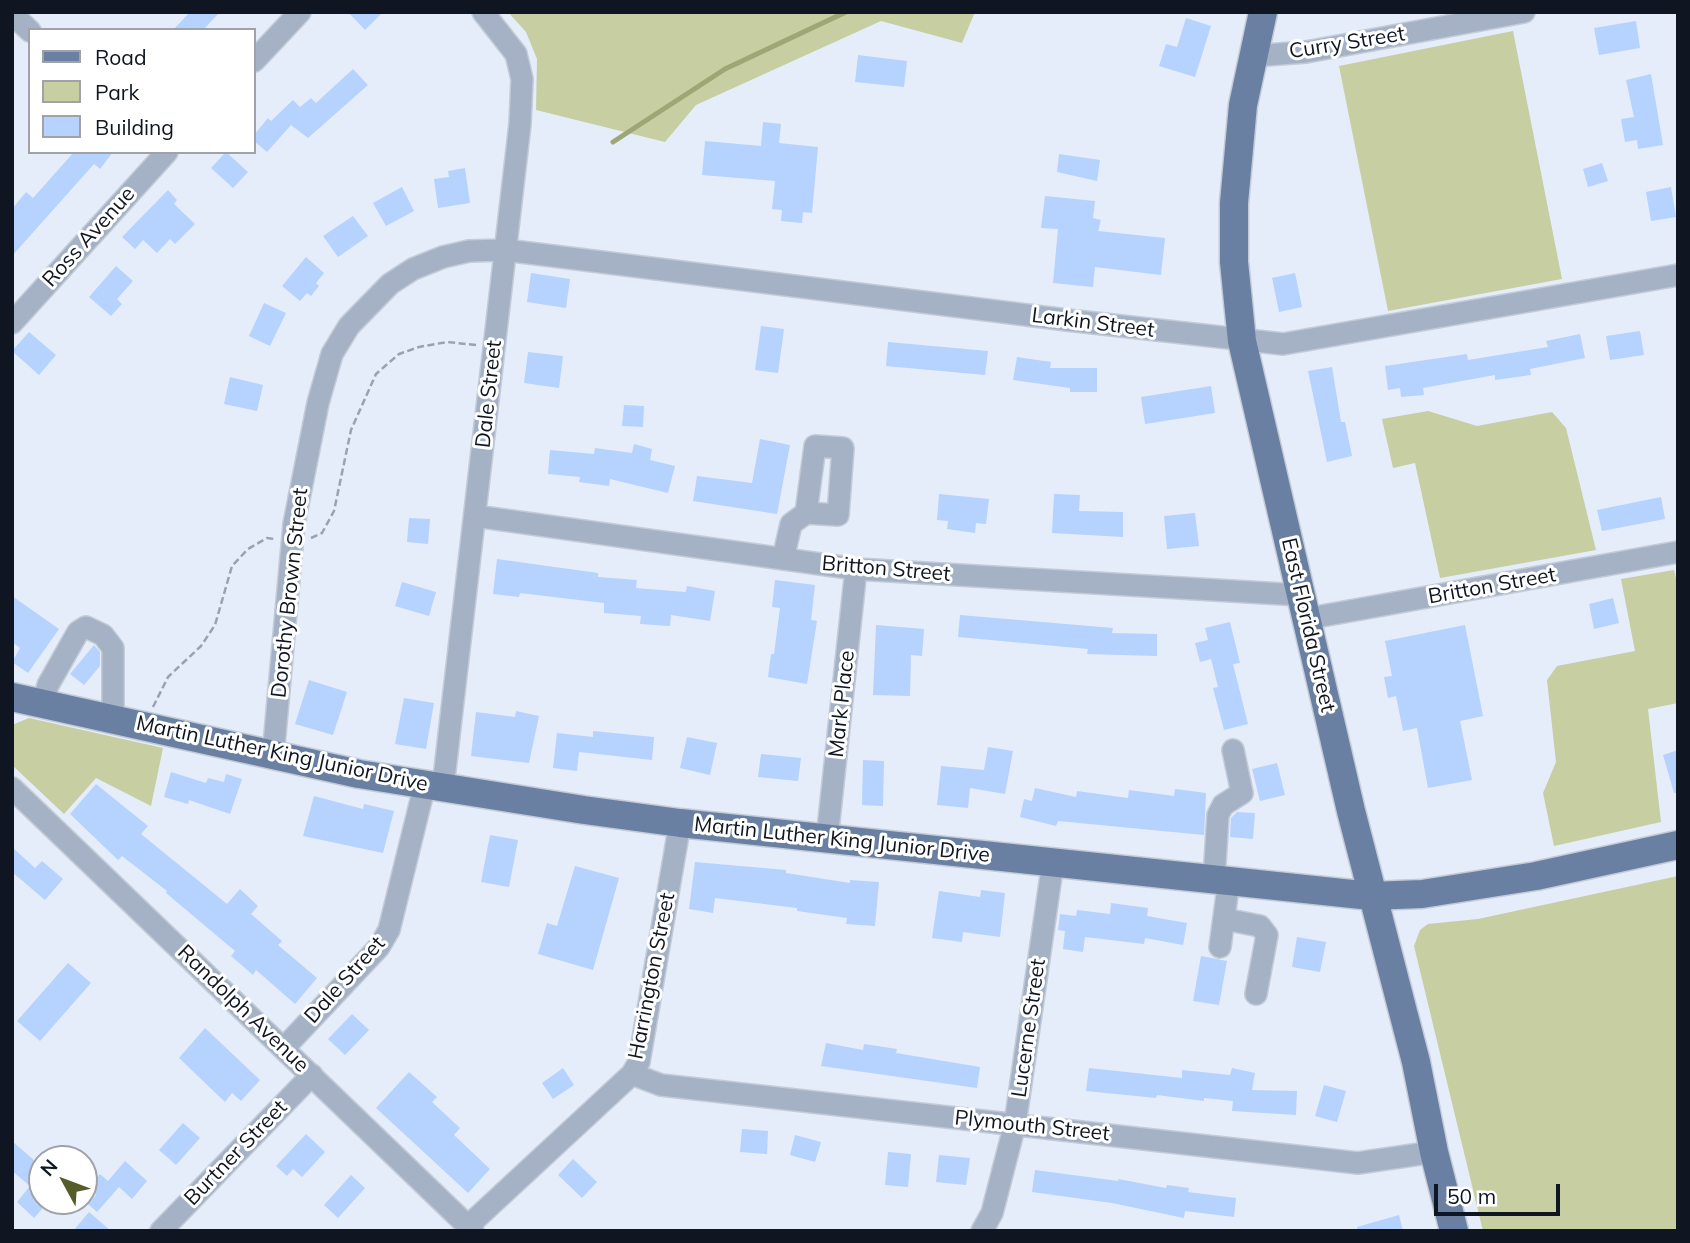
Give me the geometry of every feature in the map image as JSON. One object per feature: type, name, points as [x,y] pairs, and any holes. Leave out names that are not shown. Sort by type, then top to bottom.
[{"type":"main road","name":"East Florida Street","points":[[1263,12],[1238,143],[1234,203],[1234,262],[1242,341],[1371,896],[1416,1062],[1434,1152],[1454,1231]]},
{"type":"main road","name":"Martin Luther King Junior Drive","points":[[12,697],[273,756],[434,786],[680,823],[1371,896],[1422,894],[1524,878],[1678,845]]},
{"type":"street","points":[[256,59],[300,12]]},
{"type":"street","name":"Dale Street","points":[[284,1048],[379,947],[390,930],[434,786],[475,516],[520,124],[522,79],[516,54],[483,12]]},
{"type":"street","name":"Curry Street","points":[[1253,56],[1306,52],[1524,12]]},
{"type":"street","points":[[12,15],[28,29]]},
{"type":"street","name":"Ross Avenue","points":[[12,323],[161,154]]},
{"type":"street","name":"Larkin Street","points":[[505,250],[1283,344],[1678,275]]},
{"type":"street","name":"Dorothy Brown Street","points":[[273,756],[294,524],[318,403],[332,354],[366,305],[413,269],[443,257],[469,251],[505,250]]},
{"type":"street","points":[[783,559],[790,524],[806,513]]},
{"type":"street","name":"Britton Street","points":[[475,516],[856,569],[1303,607],[1678,552]]},
{"type":"street","name":"Mark Place","points":[[827,839],[856,569]]},
{"type":"street","points":[[43,703],[48,685],[78,632],[86,627],[103,635],[113,648],[113,720]]},
{"type":"street","points":[[1220,947],[1224,919],[1218,814],[1223,805],[1242,793],[1233,750]]},
{"type":"street","name":"Randolph Avenue","points":[[12,788],[471,1228]]},
{"type":"street","name":"Harrington Street","points":[[471,1228],[632,1074],[643,1049],[680,823]]},
{"type":"street","name":"Lucerne Street","points":[[982,1231],[992,1213],[1015,1124],[1052,862]]},
{"type":"street","points":[[1224,919],[1261,926],[1266,935],[1256,994]]},
{"type":"street","name":"Plymouth Street","points":[[632,1074],[661,1085],[1358,1163],[1434,1152]]},
{"type":"street","name":"Burtner Street","points":[[161,1231],[312,1075]]},
{"type":"green space","points":[[508,12],[975,12],[962,43],[881,21],[696,105],[665,142],[536,110],[537,59],[526,32]]},
{"type":"green space","points":[[1513,31],[1562,279],[1388,311],[1339,66]]},
{"type":"green space","points":[[1428,411],[1477,426],[1552,412],[1566,428],[1596,550],[1440,578],[1415,463],[1393,468],[1382,419]]},
{"type":"green space","points":[[1674,570],[1678,587],[1678,703],[1648,709],[1661,822],[1554,846],[1543,793],[1556,762],[1547,680],[1557,666],[1635,651],[1621,579]]},
{"type":"green space","points":[[29,718],[163,748],[151,806],[96,778],[64,814],[12,765],[12,725]]},
{"type":"green space","points":[[1678,876],[1678,1231],[1483,1231],[1414,946],[1420,930],[1428,924],[1478,919]]},
{"type":"building","points":[[190,12],[220,12],[205,28],[175,28]]},
{"type":"building","points":[[348,12],[383,12],[365,30]]},
{"type":"building","points":[[1186,18],[1211,26],[1195,77],[1159,66],[1166,44],[1177,47]]},
{"type":"building","points":[[1636,21],[1640,48],[1599,55],[1594,28]]},
{"type":"building","points":[[858,55],[907,61],[904,87],[855,82]]},
{"type":"building","points":[[353,69],[368,85],[308,138],[291,125],[267,152],[256,143],[256,133],[268,118],[271,121],[293,100],[300,107],[311,98],[316,103]]},
{"type":"building","points":[[1651,74],[1663,145],[1638,149],[1637,140],[1625,142],[1621,119],[1634,117],[1626,80]]},
{"type":"building","points":[[763,122],[781,124],[779,143],[818,147],[812,213],[803,212],[802,223],[781,221],[782,210],[772,209],[775,181],[702,175],[705,141],[761,146]]},
{"type":"building","points":[[72,154],[111,154],[100,169],[94,164],[12,256],[12,209],[26,192],[33,198]]},
{"type":"building","points":[[224,154],[228,154],[248,172],[233,188],[211,168]]},
{"type":"building","points":[[1059,154],[1100,160],[1097,181],[1057,172]]},
{"type":"building","points":[[1602,163],[1608,181],[1588,187],[1583,169]]},
{"type":"building","points":[[465,168],[470,203],[438,208],[434,179],[449,177],[448,171]]},
{"type":"building","points":[[402,187],[414,211],[386,226],[373,203]]},
{"type":"building","points":[[1671,187],[1676,217],[1651,221],[1646,192]]},
{"type":"building","points":[[168,190],[177,200],[174,204],[195,224],[175,244],[170,239],[157,253],[143,240],[135,249],[122,237]]},
{"type":"building","points":[[1045,196],[1095,201],[1093,218],[1101,220],[1098,231],[1165,238],[1161,275],[1095,267],[1093,287],[1053,283],[1058,229],[1041,228]]},
{"type":"building","points":[[353,216],[368,236],[338,257],[323,236]]},
{"type":"building","points":[[306,257],[324,273],[311,296],[307,293],[300,301],[282,286]]},
{"type":"building","points":[[116,266],[133,281],[117,299],[122,304],[111,316],[89,297]]},
{"type":"building","points":[[531,273],[570,279],[566,308],[527,302]]},
{"type":"building","points":[[1295,273],[1302,307],[1279,312],[1272,278]]},
{"type":"building","points":[[264,303],[286,313],[270,346],[249,336]]},
{"type":"building","points":[[761,326],[784,329],[778,373],[755,370]]},
{"type":"building","points":[[1640,331],[1644,355],[1610,360],[1606,336]]},
{"type":"building","points":[[29,332],[56,355],[39,375],[12,351]]},
{"type":"building","points":[[1580,334],[1585,358],[1530,369],[1531,375],[1495,380],[1495,375],[1423,388],[1424,395],[1401,397],[1400,388],[1388,390],[1385,366],[1467,354],[1468,360],[1548,347],[1546,341]]},
{"type":"building","points":[[888,342],[988,351],[985,375],[886,366]]},
{"type":"building","points":[[528,352],[563,356],[559,388],[524,383]]},
{"type":"building","points":[[1017,357],[1051,362],[1050,368],[1097,368],[1097,392],[1070,392],[1070,388],[1013,380]]},
{"type":"building","points":[[1332,367],[1341,422],[1345,422],[1352,456],[1327,462],[1308,371]]},
{"type":"building","points":[[230,377],[263,385],[257,411],[224,404]]},
{"type":"building","points":[[1211,386],[1215,413],[1145,424],[1141,397]]},
{"type":"building","points":[[624,405],[644,406],[643,427],[622,426]]},
{"type":"building","points":[[760,439],[790,445],[777,514],[693,501],[697,476],[752,483]]},
{"type":"building","points":[[634,444],[652,449],[650,460],[675,466],[668,493],[610,479],[609,486],[579,482],[580,477],[548,474],[550,450],[594,454],[595,448],[632,453]]},
{"type":"building","points":[[939,494],[989,499],[986,524],[976,523],[975,533],[947,529],[948,521],[937,520]]},
{"type":"building","points":[[1054,494],[1080,495],[1079,511],[1123,512],[1123,537],[1052,533]]},
{"type":"building","points":[[1661,497],[1665,519],[1602,531],[1597,510]]},
{"type":"building","points":[[1195,513],[1199,546],[1167,549],[1164,516]]},
{"type":"building","points":[[409,518],[430,519],[428,544],[407,542]]},
{"type":"building","points":[[497,559],[598,573],[598,577],[637,580],[636,588],[686,592],[687,586],[715,591],[710,621],[671,615],[670,626],[640,624],[641,616],[604,613],[604,603],[520,593],[519,597],[493,594]]},
{"type":"building","points":[[775,580],[815,585],[811,620],[817,621],[807,684],[768,677],[780,608],[772,607]]},
{"type":"building","points":[[402,582],[436,592],[429,616],[395,606]]},
{"type":"building","points":[[12,596],[59,629],[28,673],[12,662],[20,648],[12,642]]},
{"type":"building","points":[[1613,598],[1619,623],[1594,629],[1589,604]]},
{"type":"building","points":[[960,615],[1113,628],[1112,633],[1157,634],[1157,656],[1087,654],[1088,649],[958,637]]},
{"type":"building","points":[[1230,622],[1240,663],[1233,664],[1248,724],[1224,730],[1213,688],[1218,687],[1211,659],[1200,662],[1195,643],[1208,640],[1205,628]]},
{"type":"building","points":[[876,625],[924,629],[922,656],[911,655],[910,696],[873,695]]},
{"type":"building","points":[[1465,625],[1483,716],[1460,721],[1472,780],[1428,788],[1417,728],[1403,731],[1396,696],[1388,698],[1384,677],[1392,676],[1385,641]]},
{"type":"building","points":[[94,645],[100,652],[100,666],[84,685],[70,674]]},
{"type":"building","points":[[309,680],[347,692],[333,735],[295,724]]},
{"type":"building","points":[[404,698],[434,703],[426,749],[395,744]]},
{"type":"building","points":[[516,711],[539,716],[529,763],[471,756],[476,712],[515,717]]},
{"type":"building","points":[[593,731],[654,737],[652,760],[579,752],[577,771],[553,768],[557,733],[593,737]]},
{"type":"building","points":[[687,737],[717,743],[710,775],[680,768]]},
{"type":"building","points":[[988,747],[1013,751],[1005,794],[970,788],[968,808],[937,805],[941,766],[984,770]]},
{"type":"building","points":[[1678,750],[1678,793],[1674,793],[1663,755]]},
{"type":"building","points":[[761,754],[801,758],[798,781],[758,777]]},
{"type":"building","points":[[863,760],[884,761],[883,806],[862,805]]},
{"type":"building","points":[[1277,763],[1285,795],[1260,801],[1252,769]]},
{"type":"building","points":[[171,772],[206,783],[208,778],[224,782],[226,774],[242,779],[230,814],[189,800],[188,804],[164,797]]},
{"type":"building","points":[[96,784],[148,826],[141,834],[227,904],[240,889],[258,906],[251,914],[282,941],[278,945],[317,978],[295,1004],[256,970],[253,975],[231,956],[235,951],[166,893],[167,891],[122,856],[118,860],[70,814]]},
{"type":"building","points":[[1035,788],[1076,797],[1077,791],[1128,798],[1129,790],[1174,796],[1175,789],[1206,793],[1204,835],[1058,821],[1056,826],[1020,817],[1024,799],[1032,801]]},
{"type":"building","points":[[314,796],[363,809],[364,804],[394,811],[383,853],[303,836]]},
{"type":"building","points":[[1237,812],[1255,813],[1253,839],[1230,837],[1231,818]]},
{"type":"building","points":[[490,835],[518,840],[509,887],[481,882]]},
{"type":"building","points":[[12,847],[35,868],[42,861],[63,879],[45,900],[12,872]]},
{"type":"building","points":[[695,862],[786,870],[786,873],[850,883],[850,880],[879,882],[875,926],[846,924],[847,918],[797,911],[797,908],[715,898],[713,913],[689,909]]},
{"type":"building","points":[[575,866],[619,878],[593,970],[538,954],[547,923],[557,926]]},
{"type":"building","points":[[981,890],[1005,893],[1000,937],[963,932],[962,942],[932,938],[939,891],[980,897]]},
{"type":"building","points":[[1111,903],[1148,908],[1147,916],[1187,923],[1183,945],[1145,938],[1144,944],[1085,937],[1083,952],[1063,949],[1065,931],[1058,930],[1060,914],[1076,916],[1077,910],[1110,914]]},
{"type":"building","points":[[1297,937],[1326,942],[1320,972],[1292,967]]},
{"type":"building","points":[[1201,956],[1227,961],[1219,1005],[1193,1001]]},
{"type":"building","points":[[68,963],[91,983],[40,1041],[17,1021]]},
{"type":"building","points":[[352,1014],[369,1030],[345,1055],[328,1039]]},
{"type":"building","points":[[205,1028],[260,1080],[241,1101],[232,1093],[225,1102],[179,1058]]},
{"type":"building","points":[[826,1043],[863,1050],[864,1044],[897,1049],[896,1053],[980,1067],[977,1088],[821,1066]]},
{"type":"building","points":[[563,1068],[574,1085],[553,1099],[542,1083]]},
{"type":"building","points":[[1089,1068],[1182,1078],[1182,1070],[1230,1075],[1232,1068],[1255,1073],[1252,1090],[1297,1091],[1296,1115],[1232,1111],[1233,1101],[1204,1098],[1204,1101],[1157,1095],[1156,1098],[1086,1091]]},
{"type":"building","points":[[409,1072],[437,1097],[432,1102],[460,1128],[454,1135],[490,1169],[468,1193],[376,1108]]},
{"type":"building","points":[[1324,1085],[1346,1091],[1337,1122],[1315,1116]]},
{"type":"building","points":[[183,1123],[200,1138],[176,1165],[159,1150]]},
{"type":"building","points":[[742,1129],[768,1131],[767,1154],[740,1152]]},
{"type":"building","points":[[306,1134],[325,1152],[302,1177],[293,1169],[287,1176],[276,1166]]},
{"type":"building","points":[[795,1135],[821,1142],[815,1162],[790,1155]]},
{"type":"building","points":[[12,1141],[28,1155],[28,1184],[12,1171]]},
{"type":"building","points":[[888,1152],[911,1154],[908,1187],[885,1185]]},
{"type":"building","points":[[939,1155],[970,1158],[966,1185],[936,1182]]},
{"type":"building","points":[[573,1159],[597,1182],[582,1198],[558,1175]]},
{"type":"building","points":[[125,1161],[147,1181],[132,1199],[119,1187],[98,1211],[98,1176],[100,1174],[108,1181]]},
{"type":"building","points":[[1035,1170],[1118,1179],[1166,1188],[1167,1185],[1189,1188],[1188,1192],[1236,1198],[1234,1217],[1185,1211],[1184,1218],[1112,1203],[1032,1192]]},
{"type":"building","points":[[351,1175],[365,1188],[338,1218],[324,1205]]},
{"type":"building","points":[[28,1188],[28,1212],[17,1202]]},
{"type":"building","points":[[86,1215],[92,1215],[111,1231],[73,1231]]},
{"type":"building","points":[[1399,1215],[1403,1231],[1358,1231],[1357,1227]]},
{"type":"waterway","points":[[613,142],[725,69],[846,12]]}]
